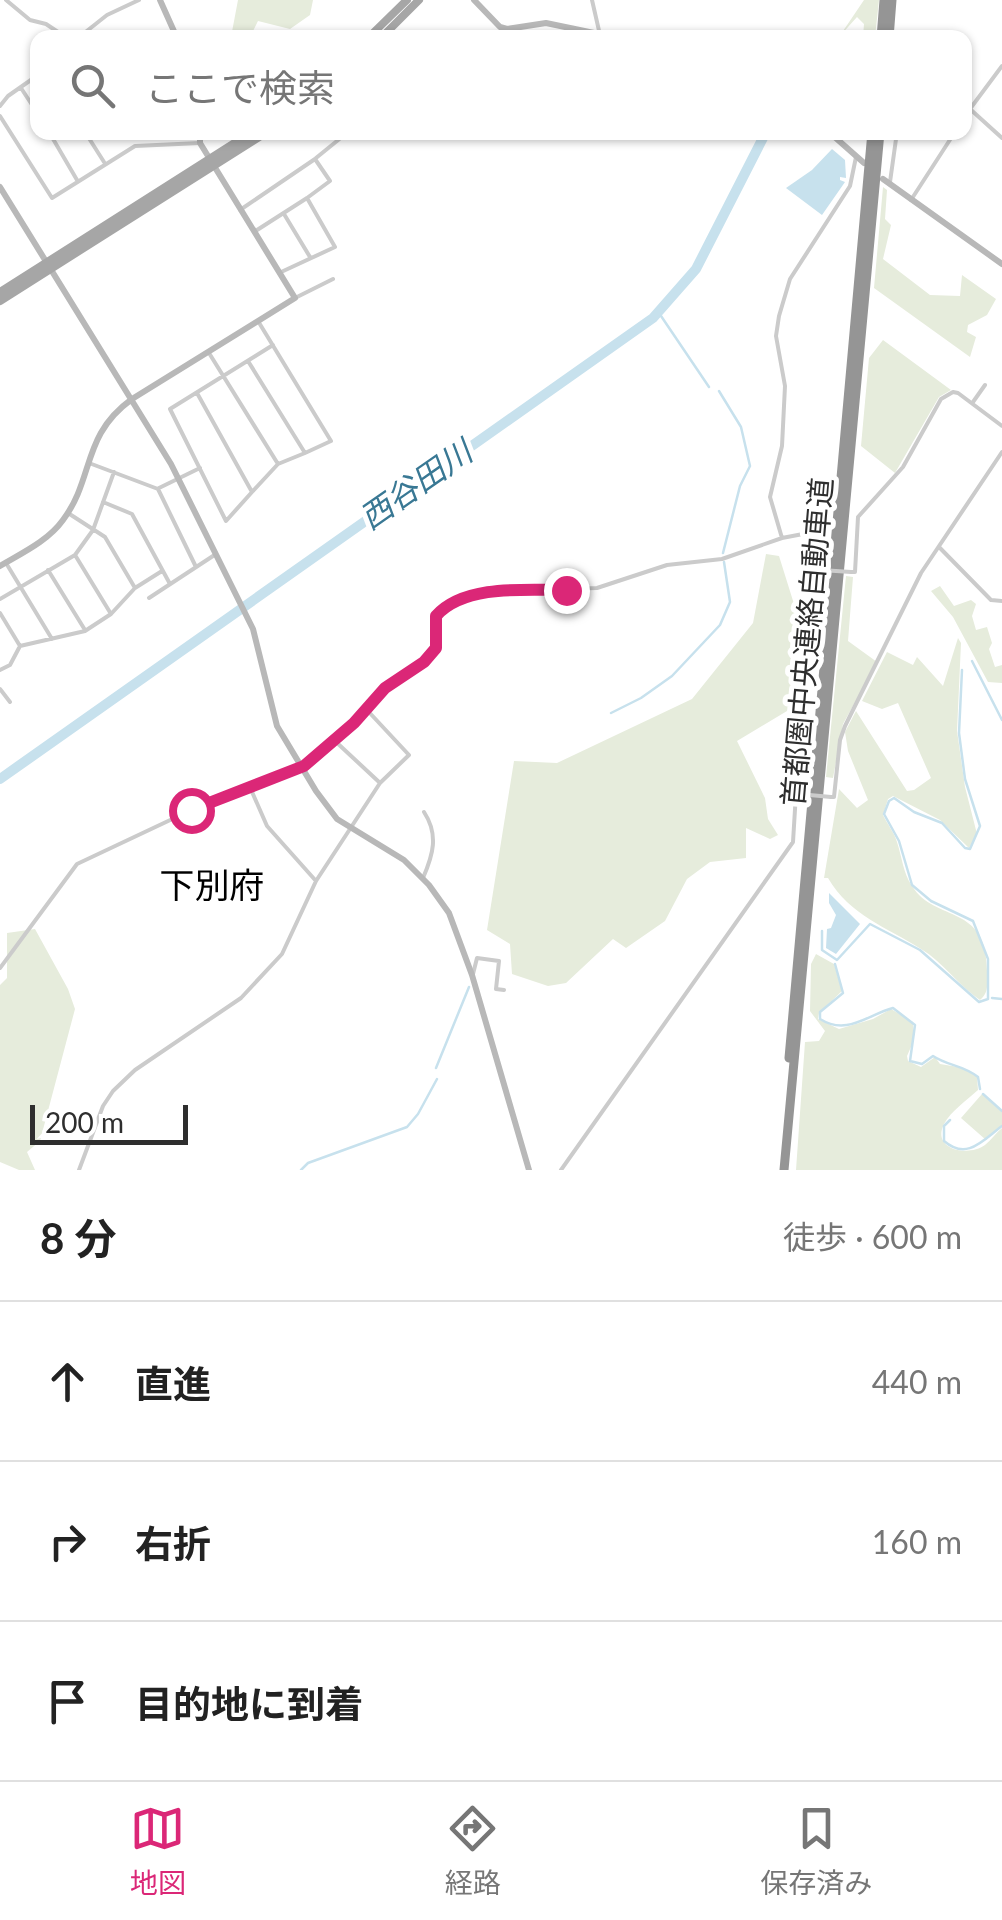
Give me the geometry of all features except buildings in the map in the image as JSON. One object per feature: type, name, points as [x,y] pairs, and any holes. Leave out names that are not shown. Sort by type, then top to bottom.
[{"type":"highway","points":[[882,30],[887,2]]},
{"type":"highway","points":[[887,2],[889,30]]},
{"type":"highway","name":"首都圏中央連絡自動車道","points":[[784,1170],[796,960],[871,140]]},
{"type":"highway","name":"首都圏中央連絡自動車道","points":[[785,1156],[879,140]]},
{"type":"main road","points":[[376,30],[407,0]]},
{"type":"main road","points":[[388,30],[419,0]]},
{"type":"main road","points":[[212,164],[242,140]]},
{"type":"main road","points":[[0,292],[253,140]]},
{"type":"main road","points":[[0,301],[50,265]]},
{"type":"street","points":[[6,0],[30,20],[55,30]]},
{"type":"street","points":[[88,30],[107,14],[139,0]]},
{"type":"street","points":[[160,0],[174,30]]},
{"type":"street","points":[[474,0],[506,29],[546,23],[578,30]]},
{"type":"street","points":[[592,0],[599,30]]},
{"type":"street","points":[[972,106],[1002,66]]},
{"type":"street","points":[[0,106],[30,82]]},
{"type":"street","points":[[22,88],[30,101]]},
{"type":"street","points":[[972,111],[1002,138]]},
{"type":"street","points":[[0,116],[52,198],[135,146],[200,143],[295,298]]},
{"type":"street","points":[[53,140],[78,182]]},
{"type":"street","points":[[91,140],[105,164]]},
{"type":"street","points":[[240,210],[338,140]]},
{"type":"street","points":[[838,140],[864,163]]},
{"type":"street","points":[[895,140],[886,181],[1002,264]]},
{"type":"street","points":[[911,200],[950,140]]},
{"type":"street","points":[[782,538],[770,497],[782,446],[785,386],[776,336],[778,316],[790,278],[850,186],[856,156]]},
{"type":"street","points":[[254,232],[330,180],[315,159]]},
{"type":"street","points":[[0,186],[178,478],[246,615],[259,648],[275,720],[301,767],[327,808],[404,860],[423,878],[454,924],[529,1170]]},
{"type":"street","points":[[280,273],[334,247],[307,198]]},
{"type":"street","points":[[284,214],[310,257]]},
{"type":"street","points":[[52,639],[3,564],[46,538],[68,514],[100,430],[132,399],[295,298],[333,279]]},
{"type":"street","points":[[258,321],[331,441],[278,464],[226,521],[170,409],[272,345]]},
{"type":"street","points":[[208,352],[278,464]]},
{"type":"street","points":[[248,361],[305,453]]},
{"type":"street","points":[[972,403],[985,386]]},
{"type":"street","points":[[0,968],[77,864],[301,767],[335,741],[385,688],[424,662],[436,648],[436,616],[445,605],[500,591],[597,588],[667,564],[722,559],[782,538],[824,530],[817,570],[854,572],[858,516],[903,466],[941,399],[955,392],[1002,426]]},
{"type":"street","points":[[196,393],[252,492]]},
{"type":"street","points":[[561,1170],[792,842],[796,794],[834,797],[840,740],[846,726],[917,581],[1002,452]]},
{"type":"street","points":[[87,462],[158,488],[196,567]]},
{"type":"street","points":[[158,488],[200,468]]},
{"type":"street","points":[[0,598],[75,556],[93,530],[114,472]]},
{"type":"street","points":[[103,502],[132,514],[170,584]]},
{"type":"street","points":[[68,514],[105,538],[135,588]]},
{"type":"street","points":[[938,547],[991,600],[1002,601]]},
{"type":"street","points":[[149,598],[216,554]]},
{"type":"street","points":[[75,556],[112,614]]},
{"type":"street","points":[[48,570],[85,630]]},
{"type":"street","points":[[0,670],[10,665],[20,646],[85,630],[112,614],[135,588],[162,570]]},
{"type":"street","points":[[0,613],[20,646]]},
{"type":"street","points":[[0,689],[10,702]]},
{"type":"street","points":[[78,1170],[113,1090],[135,1070],[241,998],[282,954],[316,881],[380,783],[408,756],[367,710]]},
{"type":"street","points":[[335,741],[380,783]]},
{"type":"street","points":[[250,786],[267,826],[316,881]]},
{"type":"street","points":[[423,878],[434,842],[424,812]]},
{"type":"street","points":[[472,974],[476,972],[477,958],[499,961],[496,988],[504,990]]},
{"type":"green space","points":[[238,0],[313,0],[310,15],[290,29],[258,21],[254,30],[232,30]]},
{"type":"green space","points":[[864,0],[879,0],[876,30],[864,30],[864,24],[857,17],[844,30]]},
{"type":"green space","points":[[883,187],[887,190],[885,219],[891,225],[883,259],[930,295],[960,296],[962,275],[996,299],[987,315],[968,325],[967,332],[976,337],[970,357],[874,288]]},
{"type":"green space","points":[[883,340],[951,390],[939,397],[895,473],[861,446],[869,358]]},
{"type":"green space","points":[[766,554],[779,556],[794,604],[813,613],[810,689],[787,711],[737,741],[778,835],[770,839],[746,828],[746,858],[710,862],[687,879],[665,921],[626,948],[613,939],[566,983],[548,986],[512,974],[510,944],[487,930],[514,761],[557,763],[692,699],[753,623]]},
{"type":"green space","points":[[846,576],[853,577],[848,641],[877,662],[843,724],[833,778],[826,777]]},
{"type":"green space","points":[[940,586],[954,606],[971,600],[976,604],[972,616],[976,630],[987,627],[995,667],[1002,665],[1002,683],[988,682],[953,617],[931,591]]},
{"type":"green space","points":[[958,638],[961,643],[957,731],[977,834],[969,848],[940,820],[893,796],[888,799],[883,815],[896,838],[912,886],[922,898],[970,924],[979,935],[985,950],[987,981],[980,1000],[929,954],[858,911],[824,878],[839,789],[857,808],[868,800],[848,751],[845,732],[856,711],[907,791],[931,778],[898,703],[882,709],[862,701],[887,652],[913,665],[917,657],[943,686]]},
{"type":"green space","points":[[35,929],[75,1009],[40,1141],[27,1152],[35,1170],[19,1170],[0,1162],[0,985],[7,978],[7,933]]},
{"type":"green space","points":[[816,954],[834,964],[842,991],[819,1013],[818,1019],[839,1029],[891,1009],[913,1022],[914,1040],[908,1061],[921,1067],[935,1057],[940,1064],[964,1068],[977,1077],[978,1090],[947,1119],[941,1133],[947,1145],[970,1150],[985,1145],[1002,1128],[1002,1170],[796,1170],[805,1042],[819,1041],[825,1031],[810,1011],[811,964]]},
{"type":"green space","points":[[982,1094],[1002,1112],[1002,1125],[986,1140],[961,1118]]},
{"type":"water","points":[[832,149],[845,160],[846,178],[840,177],[845,182],[822,215],[786,188],[812,170]]},
{"type":"water","points":[[829,893],[860,924],[836,954],[826,948],[827,929],[836,915],[829,903]]},
{"type":"waterway","name":"西谷田川","points":[[0,779],[653,318],[696,269],[762,140]]},
{"type":"waterway","points":[[659,313],[709,387]]},
{"type":"waterway","points":[[719,391],[741,427],[750,466],[740,486],[723,553]]},
{"type":"waterway","points":[[611,713],[672,676],[720,625],[730,602],[724,562]]},
{"type":"waterway","points":[[972,661],[1002,720]]},
{"type":"waterway","points":[[822,931],[822,950],[837,960],[870,924],[920,950],[979,1002],[988,999],[988,959],[973,921],[931,901],[912,885],[899,841],[884,814],[894,798],[914,812],[942,823],[970,849],[980,826],[965,779],[959,733],[962,670]]},
{"type":"waterway","points":[[835,964],[843,993],[820,1012],[820,1019],[848,1025],[893,1008],[915,1025],[910,1061],[922,1064],[933,1056],[978,1077],[980,1089]]},
{"type":"waterway","points":[[436,1068],[469,987]]},
{"type":"waterway","points":[[992,998],[1002,999]]},
{"type":"waterway","points":[[301,1170],[308,1163],[407,1127],[437,1079]]},
{"type":"waterway","points":[[983,1094],[1002,1111]]},
{"type":"waterway","points":[[950,1120],[944,1126],[944,1141],[960,1149],[974,1146],[1002,1126]]},
{"type":"district","name":"下別府","points":[[212,886]]},
{"type":"route","points":[[191,810],[301,767],[335,741],[385,688],[424,662],[436,648],[436,616],[445,605],[500,591],[566,590]]}]
